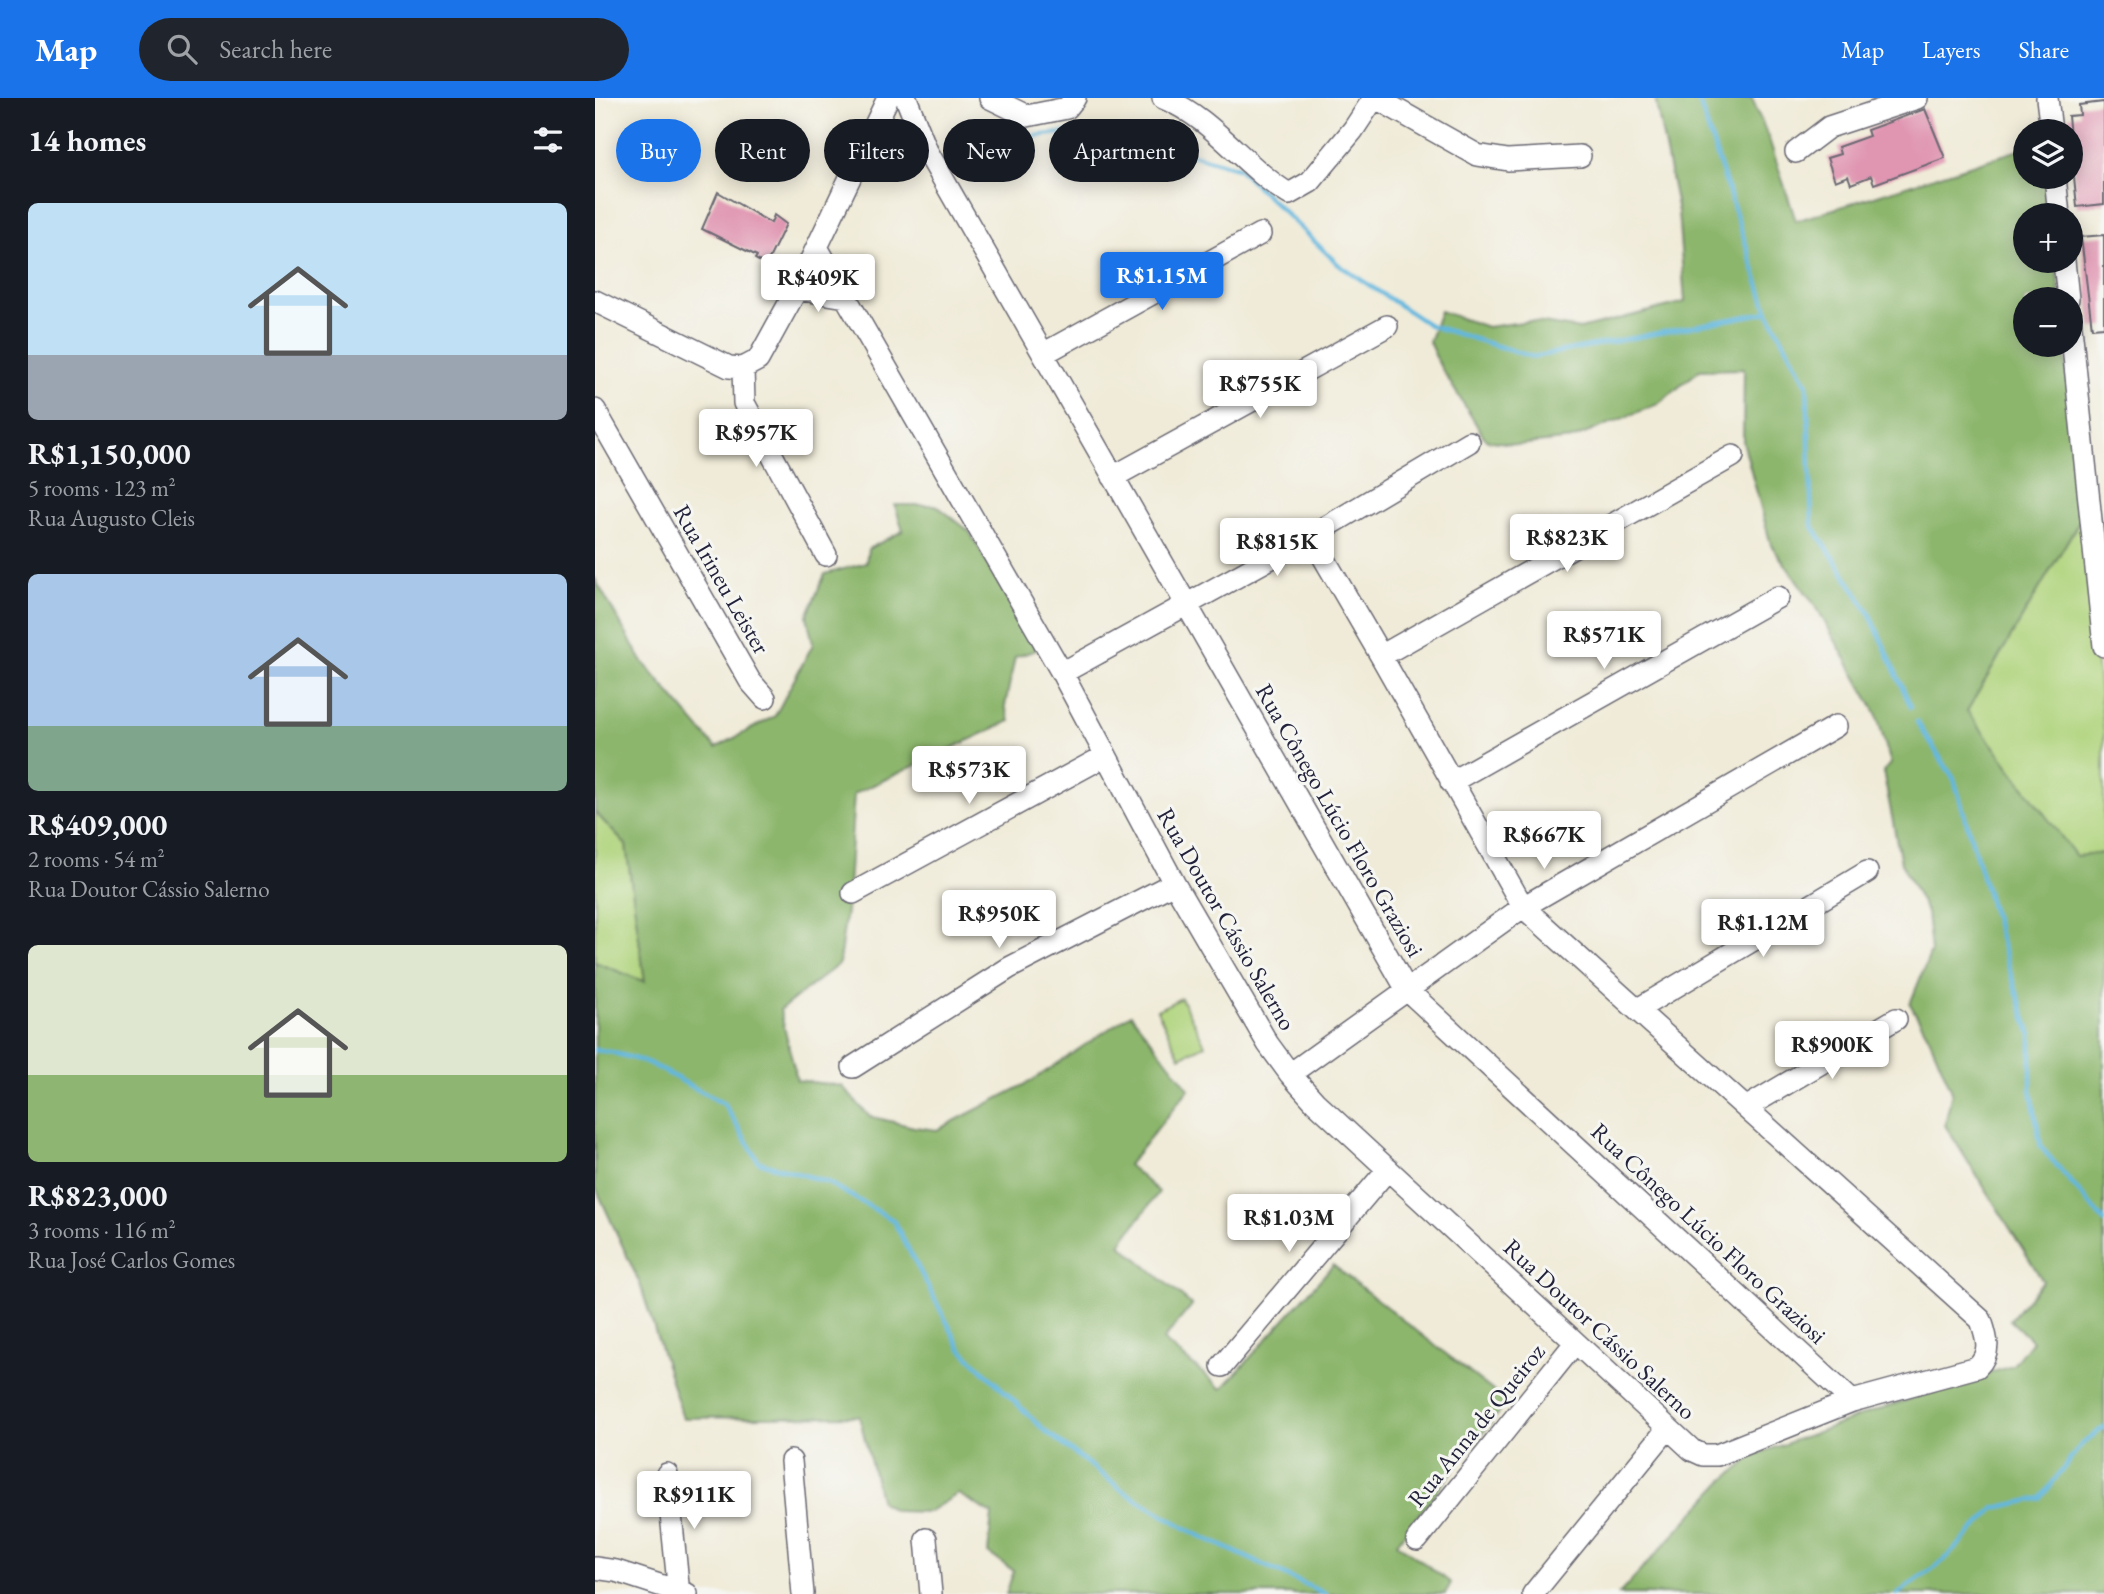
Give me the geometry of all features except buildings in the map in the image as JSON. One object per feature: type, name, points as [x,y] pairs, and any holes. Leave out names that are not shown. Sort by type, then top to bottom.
[{"type":"street","name":"Rua Cônego Lúcio Floro Graziosi","points":[[906,98],[914,119]]},
{"type":"street","points":[[990,98],[1027,116],[1071,103]]},
{"type":"street","points":[[1163,98],[1182,106],[1270,182],[1289,194],[1310,182],[1353,130],[1375,98],[1477,155],[1508,160],[1580,156]]},
{"type":"street","points":[[1796,152],[1829,127],[1917,98]]},
{"type":"street","points":[[2047,98],[2049,119]]},
{"type":"street","points":[[595,301],[729,367],[743,368],[758,360],[818,249],[866,141],[887,112]]},
{"type":"street","name":"Rua Cônego Lúcio Floro Graziosi","points":[[929,154],[1407,990],[1852,1401]]},
{"type":"street","points":[[1043,354],[1260,234]]},
{"type":"street","name":"Rua Doutor Cássio Salerno","points":[[818,249],[1062,673],[1174,883],[1268,1044],[1315,1102],[1692,1450],[1703,1455],[1717,1455],[1852,1401]]},
{"type":"street","points":[[797,289],[846,297]]},
{"type":"street","points":[[1113,477],[1387,326]]},
{"type":"street","points":[[2075,357],[2098,522],[2104,646]]},
{"type":"street","points":[[743,368],[744,402],[826,555]]},
{"type":"street","name":"Rua Irineu Leister","points":[[595,410],[750,681],[765,698]]},
{"type":"street","points":[[1062,673],[1311,536],[1469,442]]},
{"type":"street","points":[[1381,656],[1733,456]]},
{"type":"street","points":[[1311,536],[1523,907],[1981,1320],[1988,1349],[1985,1359],[1977,1367],[1852,1401]]},
{"type":"street","points":[[1451,782],[1778,597]]},
{"type":"street","points":[[1290,1074],[1523,907],[1836,726]]},
{"type":"street","points":[[853,893],[1105,756]]},
{"type":"street","points":[[1638,1009],[1867,872]]},
{"type":"street","points":[[853,1067],[1009,968],[1174,883]]},
{"type":"street","points":[[1747,1107],[1896,1019]]},
{"type":"street","points":[[1222,1366],[1388,1169]]},
{"type":"street","name":"Rua Anna de Queiroz","points":[[1417,1540],[1575,1343]]},
{"type":"street","points":[[1533,1594],[1668,1428]]},
{"type":"street","points":[[791,1461],[803,1594]]},
{"type":"street","points":[[595,1568],[616,1571],[682,1593],[667,1474]]},
{"type":"street","points":[[926,1539],[931,1594]]},
{"type":"green space","points":[[1655,98],[1752,98],[1769,139],[1796,221],[2013,152],[2013,189],[2049,189],[2050,203],[2013,203],[2013,273],[2057,273],[2059,287],[2013,287],[2013,357],[2065,357],[2081,518],[1967,711],[2076,856],[2104,853],[2104,1594],[1619,1594],[1722,1482],[1755,1455],[1874,1411],[2012,1366],[2032,1341],[2010,1320],[2043,1281],[1945,1125],[1952,1091],[1929,1037],[1910,1004],[1931,951],[1927,913],[1901,863],[1883,771],[1891,764],[1876,713],[1817,608],[1771,545],[1743,441],[1744,369],[1700,370],[1658,404],[1572,439],[1518,445],[1486,440],[1440,366],[1429,342],[1440,311],[1487,327],[1530,321],[1580,329],[1685,302],[1678,212]]},
{"type":"green space","points":[[895,505],[936,505],[969,531],[1037,650],[1015,657],[1005,706],[1010,721],[854,794],[847,903],[839,964],[780,1010],[797,1080],[842,1086],[869,1116],[937,1130],[1030,1082],[1131,1014],[1189,1089],[1128,1165],[1159,1192],[1120,1244],[1192,1305],[1163,1340],[1222,1389],[1333,1265],[1507,1402],[1397,1543],[1451,1583],[1445,1594],[1006,1594],[1014,1571],[988,1553],[992,1514],[958,1494],[928,1512],[895,1511],[881,1502],[859,1416],[683,1418],[640,1284],[595,1186],[595,962],[645,982],[626,845],[595,812],[595,579],[642,661],[716,748],[775,716],[813,644],[807,616],[825,574],[866,563],[868,549],[903,531]]},
{"type":"green space","points":[[2081,518],[2104,732],[2104,853],[2076,857],[1967,711]]},
{"type":"green space","points":[[595,812],[626,845],[645,982],[595,962]]},
{"type":"green space","points":[[1181,998],[1205,1045],[1180,1057],[1157,1010]]},
{"type":"waterway","points":[[1698,98],[1768,312],[1807,384],[1812,525],[1869,612],[1911,707]]},
{"type":"waterway","points":[[1035,136],[1100,129],[1238,168],[1339,265],[1429,325],[1533,357],[1768,312]]},
{"type":"waterway","points":[[1917,722],[1954,779],[2031,1035],[2031,1089],[2041,1147],[2104,1221]]},
{"type":"waterway","points":[[595,1050],[649,1063],[724,1104],[759,1162],[827,1182],[893,1220],[961,1349],[1044,1430],[1126,1493],[1194,1533],[1326,1594]]},
{"type":"waterway","points":[[1897,1594],[1943,1561],[1995,1508],[2041,1498],[2081,1445],[2104,1427]]}]
